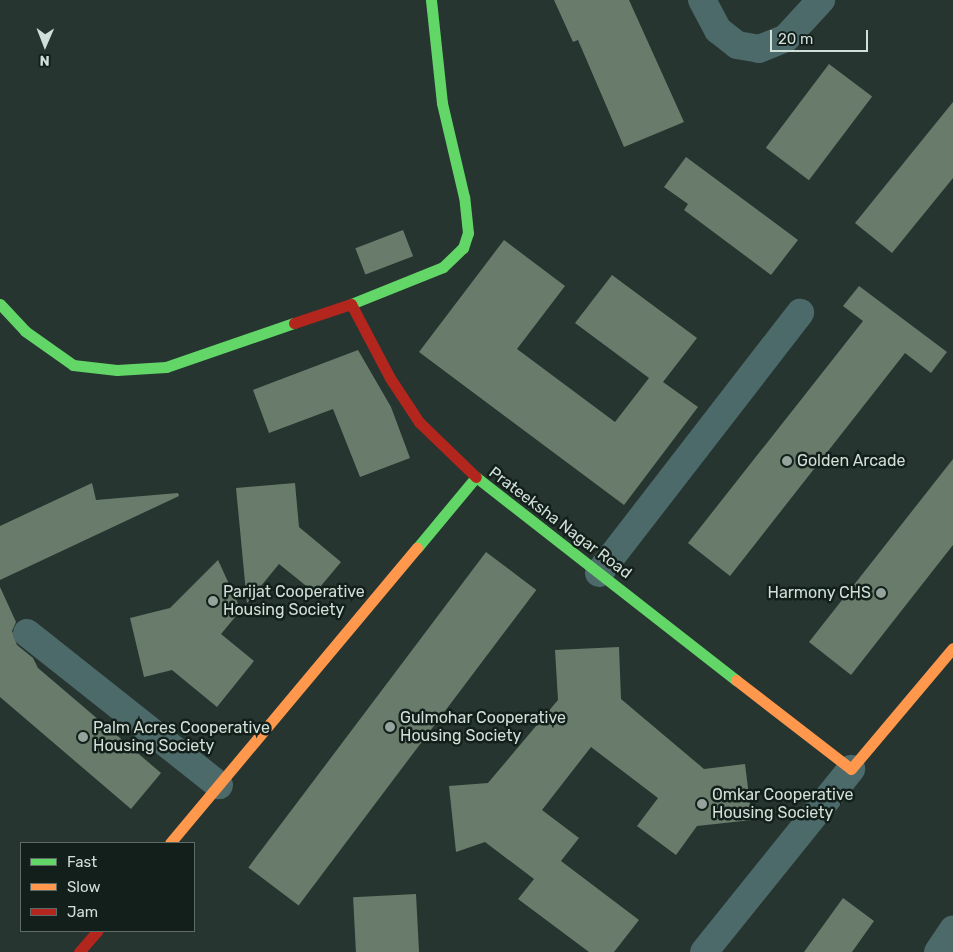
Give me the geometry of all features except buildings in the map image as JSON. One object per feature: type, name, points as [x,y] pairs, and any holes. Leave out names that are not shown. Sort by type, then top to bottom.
[{"type":"street","points":[[0,304],[25,332],[73,365],[118,370],[166,367],[351,304],[443,267],[456,258],[468,233],[464,197],[442,103],[431,0]]},
{"type":"street","points":[[702,0],[718,30],[737,45],[759,49],[786,38],[821,0]]},
{"type":"street","points":[[351,304],[390,378],[419,422],[476,477]]},
{"type":"street","points":[[599,573],[800,312]]},
{"type":"street","name":"Prateeksha Nagar Road","points":[[171,842],[476,477],[851,769]]},
{"type":"street","points":[[28,633],[219,785]]},
{"type":"street","points":[[704,952],[851,769],[953,648]]},
{"type":"street","points":[[938,952],[953,930]]},
{"type":"street","points":[[79,952],[96,932]]},
{"type":"traffic: fast","points":[[351,304],[443,267],[463,248],[468,233],[464,197],[442,103],[431,0]]},
{"type":"traffic: fast","points":[[0,304],[25,331],[73,365],[117,370],[166,367],[294,323]]},
{"type":"traffic: fast","points":[[417,548],[476,477],[736,680]]},
{"type":"traffic: slow","points":[[171,842],[417,548]]},
{"type":"traffic: slow","points":[[736,680],[851,769],[953,648]]},
{"type":"traffic: jam","points":[[294,323],[351,304],[390,378],[419,422],[476,477]]},
{"type":"traffic: jam","points":[[79,952],[96,932]]},
{"type":"place","name":"Golden Arcade","points":[[787,461]]},
{"type":"place","name":"Harmony CHS","points":[[881,593]]},
{"type":"place","name":"Parijat Cooperative Housing Society","points":[[213,601]]},
{"type":"place","name":"Gulmohar Cooperative Housing Society","points":[[390,727]]},
{"type":"place","name":"Palm Acres Cooperative Housing Society","points":[[83,737]]},
{"type":"place","name":"Omkar Cooperative Housing Society","points":[[702,804]]}]
